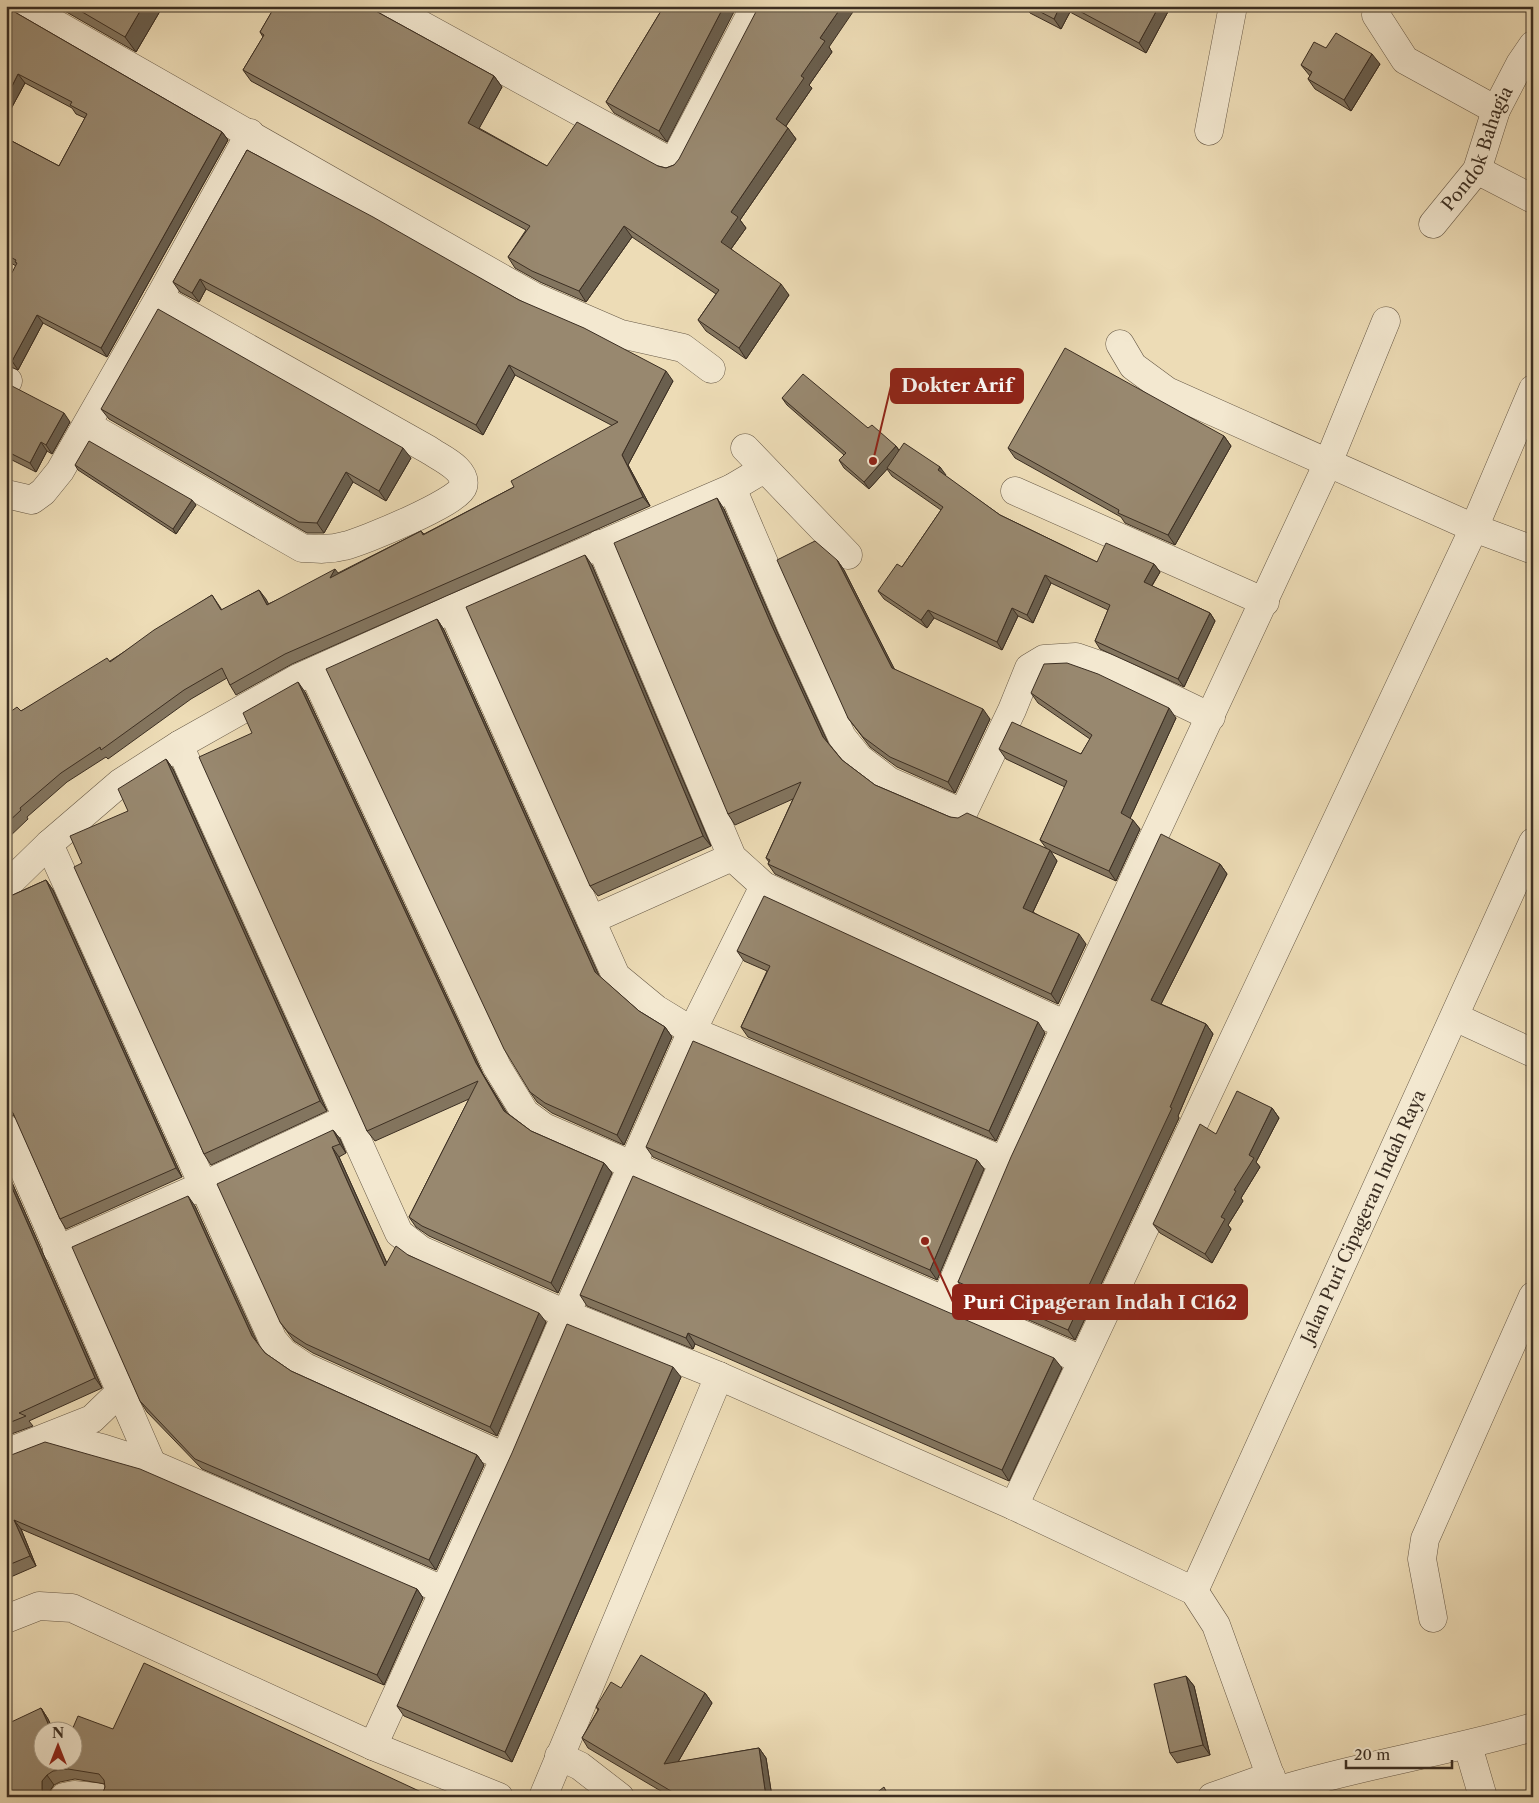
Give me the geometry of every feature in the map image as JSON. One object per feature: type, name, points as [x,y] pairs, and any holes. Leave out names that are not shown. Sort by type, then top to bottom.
[{"type":"street","points":[[24,6],[533,296],[621,334],[683,348],[711,369]]},
{"type":"street","points":[[387,6],[673,163],[755,6]]},
{"type":"street","points":[[1209,130],[1233,6]]},
{"type":"street","points":[[1376,15],[1405,60],[1496,110]]},
{"type":"street","name":"Pondok Bahagia","points":[[1433,224],[1477,170],[1496,110],[1520,64],[1533,45]]},
{"type":"street","points":[[6,494],[32,500],[43,492],[67,460],[250,134]]},
{"type":"street","points":[[1477,170],[1533,199]]},
{"type":"street","points":[[87,425],[302,548],[322,550],[346,546],[422,515],[459,494],[463,487],[462,474],[429,450],[159,298]]},
{"type":"street","points":[[945,1301],[1004,1161],[1066,1025],[1265,602],[1328,463],[1386,321]]},
{"type":"street","points":[[1120,344],[1133,366],[1167,392],[1474,528],[1533,550]]},
{"type":"street","points":[[1014,1506],[1474,528],[1533,390]]},
{"type":"street","points":[[745,448],[848,555]]},
{"type":"street","points":[[6,886],[49,844],[120,784],[179,745],[298,678],[452,608],[732,488],[764,469]]},
{"type":"street","points":[[732,488],[792,628],[842,737],[859,758],[889,780],[963,813],[1012,710],[1029,668],[1044,659],[1076,656],[1111,669],[1210,717]]},
{"type":"street","points":[[1015,491],[1265,602]]},
{"type":"street","points":[[600,544],[732,857],[764,886],[1066,1025]]},
{"type":"street","points":[[452,608],[616,976],[656,1009],[692,1031],[1004,1161]]},
{"type":"street","points":[[313,672],[497,1067],[525,1113],[544,1127],[633,1167],[1082,1360]]},
{"type":"street","points":[[179,745],[399,1233],[421,1250],[566,1314],[719,1376],[1014,1506],[1194,1591],[1216,1625],[1275,1788]]},
{"type":"street","name":"Jalan Puri Cipageran Indah Raya","points":[[1194,1591],[1533,842]]},
{"type":"street","points":[[49,844],[273,1340],[284,1353],[305,1367],[505,1457]]},
{"type":"street","points":[[591,920],[732,857]]},
{"type":"street","points":[[373,1746],[505,1457],[566,1314],[692,1031],[764,886]]},
{"type":"street","points":[[1455,1017],[1533,1053]]},
{"type":"street","points":[[58,1250],[346,1119]]},
{"type":"street","points":[[6,1129],[152,1464]]},
{"type":"street","points":[[1433,1618],[1422,1559],[1424,1539],[1533,1296]]},
{"type":"street","points":[[543,1797],[719,1376]]},
{"type":"street","points":[[6,1453],[54,1436],[92,1419],[120,1392]]},
{"type":"street","points":[[54,1436],[152,1464],[443,1590]]},
{"type":"street","points":[[6,1618],[39,1606],[72,1608],[373,1746],[499,1797]]},
{"type":"street","points":[[1212,1797],[1305,1782],[1468,1746],[1533,1728]]},
{"type":"street","points":[[1468,1746],[1483,1797]]},
{"type":"street","points":[[559,1756],[580,1766],[620,1797]]},
{"type":"street","points":[[64,1797],[74,1795],[97,1797]]},
{"type":"building","points":[[72,6],[143,6],[125,37]]},
{"type":"building","points":[[275,6],[369,6],[494,76],[468,123],[547,166],[577,122],[658,166],[666,168],[674,165],[679,159],[759,6],[842,6],[820,38],[825,41],[801,76],[804,78],[776,119],[788,128],[731,212],[738,217],[721,242],[781,284],[739,348],[698,320],[719,290],[624,226],[579,291],[532,271],[508,257],[530,226],[243,70],[264,35],[260,32]]},
{"type":"building","points":[[664,6],[724,6],[659,131],[606,102]]},
{"type":"building","points":[[1029,6],[1060,6],[1054,19]]},
{"type":"building","points":[[1070,6],[1159,6],[1139,43]]},
{"type":"building","points":[[6,7],[222,132],[101,348],[37,315],[12,361],[6,359],[6,284],[17,263],[15,262],[16,260],[6,255],[6,138],[59,166],[87,114],[70,105],[72,102],[18,74],[6,98]]},
{"type":"building","points":[[1336,33],[1372,54],[1344,100],[1308,79],[1312,72],[1301,65],[1314,42],[1326,48]]},
{"type":"building","points":[[247,150],[373,217],[519,300],[584,328],[666,371],[622,455],[643,497],[285,654],[230,685],[222,668],[184,690],[101,750],[100,747],[61,773],[20,808],[21,810],[6,824],[6,715],[17,707],[21,711],[107,658],[110,662],[154,630],[212,595],[221,610],[259,590],[267,605],[335,569],[330,578],[421,531],[423,535],[514,487],[511,481],[618,422],[509,365],[476,425],[200,279],[192,293],[173,282]]},
{"type":"building","points":[[158,309],[403,448],[379,491],[346,472],[317,523],[299,522],[101,409]]},
{"type":"building","points":[[1065,348],[1224,436],[1168,535],[1118,513],[1119,510],[1008,448]]},
{"type":"building","points":[[803,374],[868,428],[872,425],[896,446],[864,482],[839,460],[846,453],[782,398]]},
{"type":"building","points":[[10,385],[64,413],[46,445],[41,442],[30,463],[6,451],[6,387]]},
{"type":"building","points":[[89,441],[192,500],[173,529],[75,465]]},
{"type":"building","points":[[904,443],[940,467],[938,470],[1000,515],[1097,562],[1106,543],[1154,564],[1144,582],[1210,613],[1178,679],[1095,641],[1110,605],[1045,575],[1027,615],[1012,608],[997,642],[928,610],[921,620],[878,591],[897,564],[902,567],[943,507],[887,468]]},
{"type":"building","points":[[717,498],[771,624],[823,737],[842,760],[875,785],[950,817],[958,818],[967,813],[1050,850],[1023,908],[1079,934],[1051,994],[768,864],[770,860],[766,858],[801,782],[728,814],[614,543]]},
{"type":"building","points":[[815,541],[837,560],[892,668],[983,709],[948,782],[890,757],[863,737],[848,718],[777,560]]},
{"type":"building","points":[[585,555],[703,836],[590,886],[466,607]]},
{"type":"building","points":[[437,619],[595,972],[639,1011],[665,1027],[617,1135],[545,1103],[530,1092],[504,1049],[326,669]]},
{"type":"building","points":[[1067,663],[1098,674],[1169,708],[1121,813],[1133,820],[1109,871],[1040,840],[1067,781],[999,749],[1012,722],[1081,754],[1092,735],[1031,693],[1044,664]]},
{"type":"building","points":[[298,682],[476,1063],[504,1111],[531,1131],[604,1163],[551,1283],[422,1226],[409,1217],[478,1081],[367,1131],[199,757],[252,733],[243,713]]},
{"type":"building","points":[[166,759],[320,1101],[204,1154],[74,867],[82,863],[70,836],[128,811],[118,789]]},
{"type":"building","points":[[1161,834],[1220,864],[1151,1000],[1206,1024],[1170,1107],[1172,1108],[1068,1330],[958,1282],[1011,1157]]},
{"type":"building","points":[[46,880],[176,1168],[60,1219],[13,1113],[6,1106],[6,898]]},
{"type":"building","points":[[764,896],[1038,1022],[989,1131],[741,1027],[770,966],[737,951]]},
{"type":"building","points":[[693,1041],[977,1160],[930,1270],[646,1147]]},
{"type":"building","points":[[1237,1091],[1272,1108],[1249,1155],[1254,1158],[1234,1190],[1236,1191],[1221,1217],[1225,1219],[1205,1254],[1153,1224],[1200,1124],[1216,1134]]},
{"type":"building","points":[[333,1130],[340,1144],[332,1147],[385,1266],[396,1246],[408,1255],[539,1313],[490,1427],[306,1344],[288,1332],[280,1322],[217,1184]]},
{"type":"building","points":[[6,1174],[95,1378],[19,1413],[26,1416],[6,1424]]},
{"type":"building","points":[[633,1176],[1054,1358],[1002,1470],[688,1333],[686,1338],[580,1295]]},
{"type":"building","points":[[188,1196],[252,1336],[265,1353],[291,1371],[477,1455],[429,1560],[195,1459],[140,1401],[72,1247]]},
{"type":"building","points":[[567,1324],[673,1367],[505,1752],[397,1706],[512,1453]]},
{"type":"building","points":[[45,1442],[140,1469],[417,1589],[377,1675],[14,1520],[30,1556],[6,1566],[6,1457]]},
{"type":"building","points":[[641,1655],[705,1693],[664,1764],[759,1748],[766,1797],[681,1797],[582,1738],[599,1709],[596,1707],[611,1682],[621,1688]]},
{"type":"building","points":[[144,1663],[432,1797],[101,1797],[105,1787],[104,1780],[99,1774],[74,1770],[82,1770],[82,1720],[76,1720],[78,1716],[113,1729]]},
{"type":"building","points":[[1186,1676],[1203,1745],[1170,1753],[1154,1684]]},
{"type":"building","points":[[41,1708],[46,1720],[32,1720],[32,1770],[60,1770],[53,1771],[42,1781],[42,1790],[45,1797],[6,1797],[6,1730],[10,1729],[7,1724]]},
{"type":"building","points":[[884,1787],[889,1797],[871,1797]]},
{"type":"place","name":"Dokter Arif","points":[[873,461]]},
{"type":"place","name":"Puri Cipageran Indah I C162","points":[[925,1241]]}]
